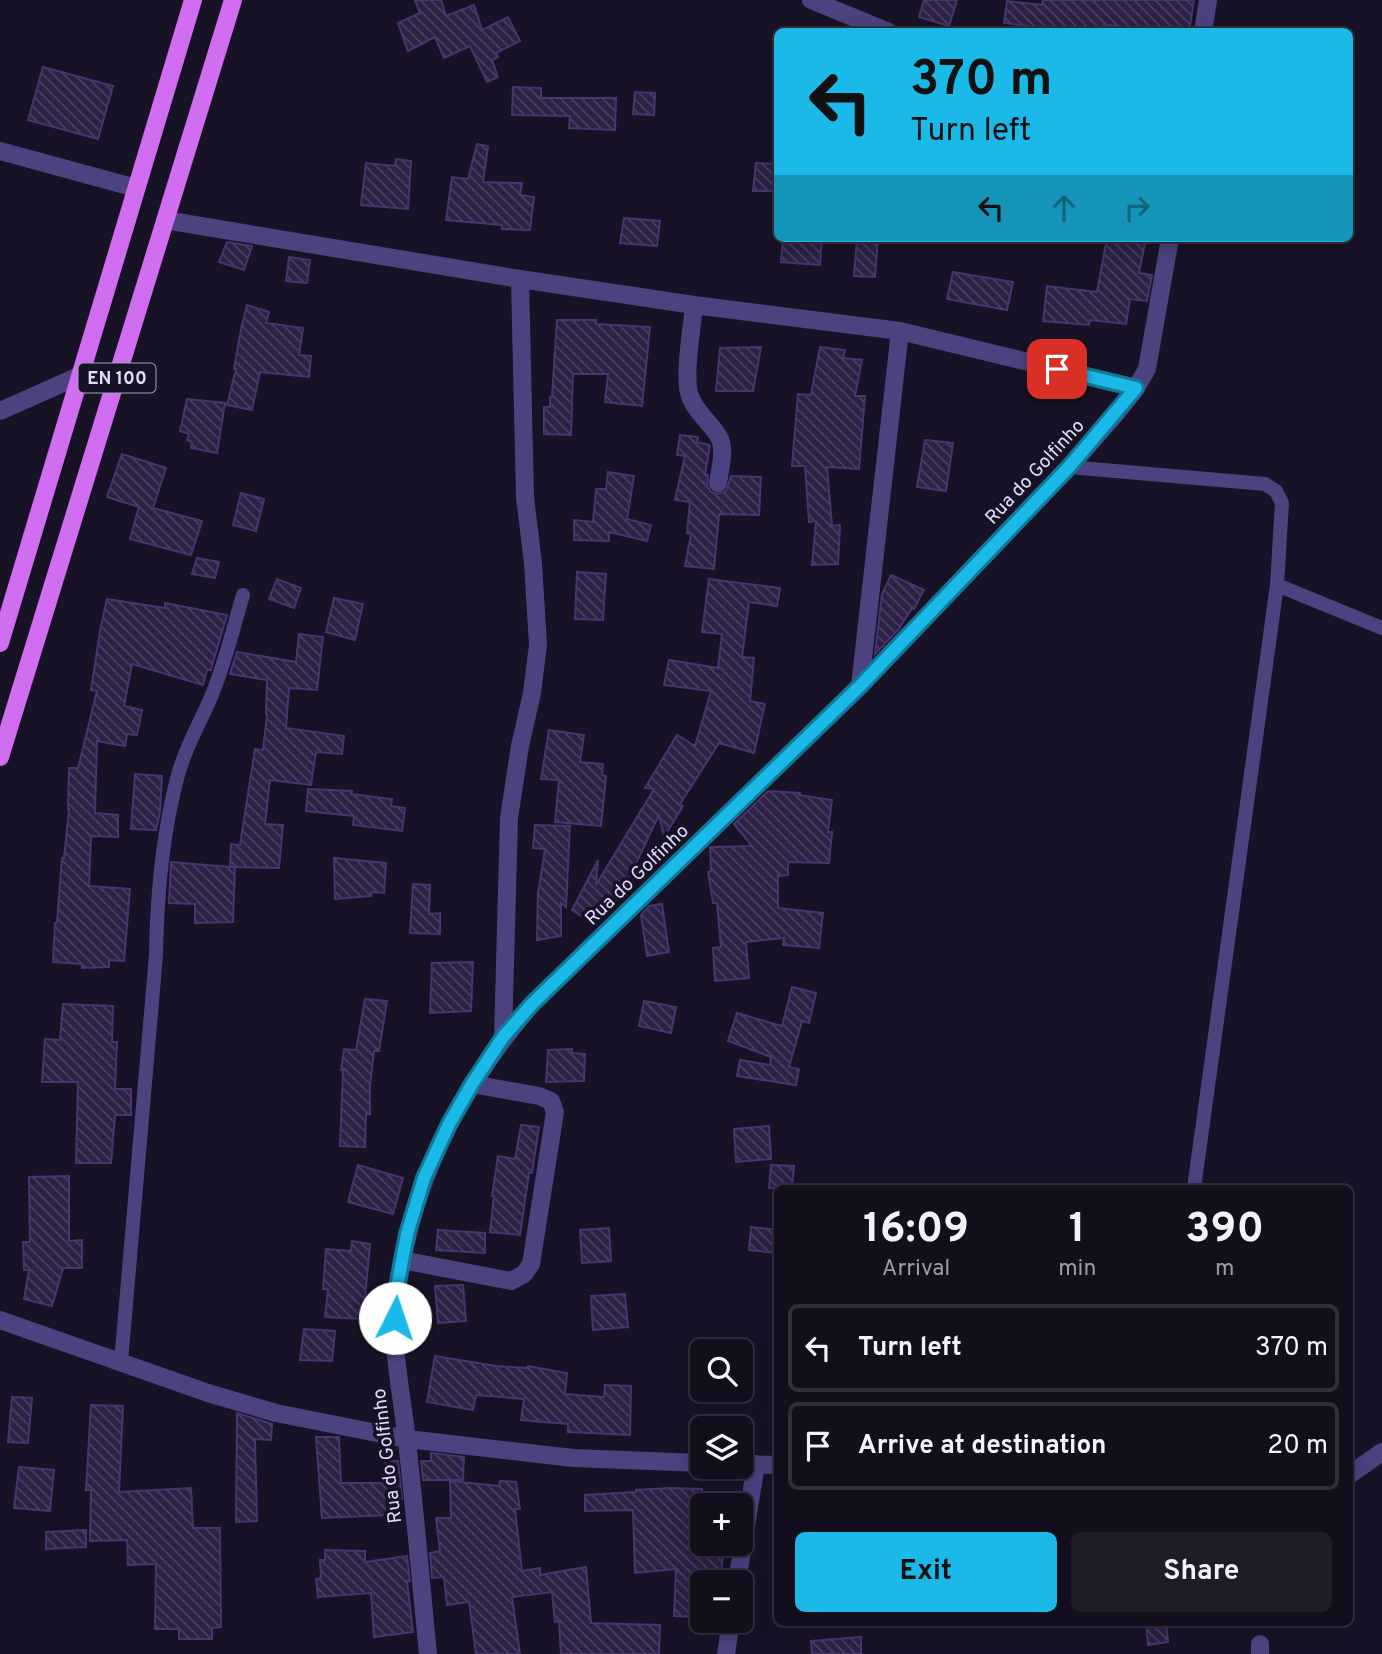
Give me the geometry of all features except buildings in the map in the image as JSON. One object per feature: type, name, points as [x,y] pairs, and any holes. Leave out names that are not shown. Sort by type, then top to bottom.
[{"type":"main road","name":"EN 100","points":[[0,642],[193,0]]},
{"type":"main road","name":"EN 100","points":[[0,757],[233,0]]},
{"type":"street","points":[[811,0],[879,28]]},
{"type":"street","points":[[1204,28],[1208,0]]},
{"type":"street","points":[[0,151],[136,188]]},
{"type":"street","points":[[165,220],[520,279],[694,305],[900,331],[1136,388]]},
{"type":"street","name":"Rua do Golfinho","points":[[428,1654],[407,1439],[395,1358],[395,1298],[407,1234],[424,1178],[449,1124],[503,1037],[532,1004],[860,686],[1069,467],[1136,388],[1147,369],[1169,242]]},
{"type":"street","points":[[503,1037],[509,818],[538,645],[533,563],[525,496],[520,279]]},
{"type":"street","points":[[694,305],[687,376],[690,394],[699,412],[719,439],[722,452],[718,483]]},
{"type":"street","points":[[860,686],[900,331]]},
{"type":"street","points":[[0,411],[81,375]]},
{"type":"street","points":[[402,1260],[511,1281],[524,1274],[531,1264],[555,1112],[551,1101],[539,1096],[472,1084]]},
{"type":"street","points":[[0,1320],[208,1393],[276,1413],[407,1439],[573,1458],[690,1462]]},
{"type":"street","points":[[1353,1472],[1382,1452]]},
{"type":"street","points":[[753,1464],[774,1465]]},
{"type":"street","points":[[738,1570],[747,1479]]},
{"type":"street","points":[[726,1654],[730,1633]]},
{"type":"lane","points":[[1069,467],[1265,484],[1276,491],[1282,503],[1277,585],[1194,1185]]},
{"type":"lane","points":[[1277,585],[1382,628]]},
{"type":"lane","points":[[121,1362],[156,955],[160,877],[167,826],[178,774],[212,695],[243,595]]},
{"type":"route","points":[[395,1318],[395,1298],[407,1234],[424,1178],[449,1124],[503,1037],[532,1004],[860,686],[1069,467],[1136,388],[1057,369]]}]
